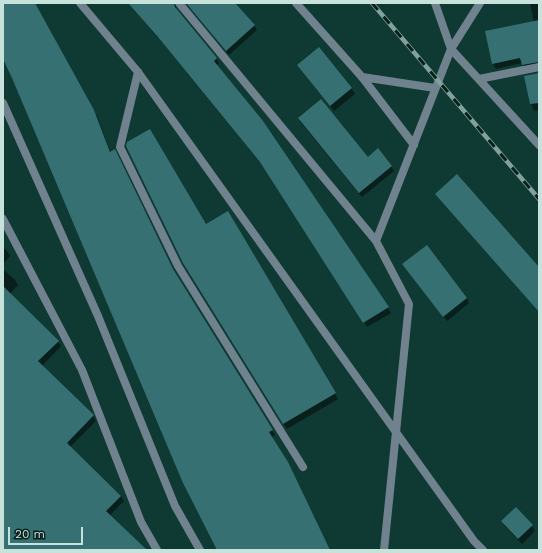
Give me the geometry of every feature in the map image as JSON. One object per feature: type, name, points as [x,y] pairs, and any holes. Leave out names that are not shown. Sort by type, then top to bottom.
[{"type":"street","points":[[80,3],[138,72],[474,541],[483,550]]},
{"type":"street","points":[[179,3],[376,241],[409,304],[384,550]]},
{"type":"street","points":[[296,3],[362,77],[414,145]]},
{"type":"street","points":[[435,3],[450,48],[539,145]]},
{"type":"street","points":[[376,241],[450,48],[480,3]]},
{"type":"street","points":[[479,79],[539,67]]},
{"type":"street","points":[[138,72],[120,147],[178,266],[303,467]]},
{"type":"street","points":[[362,77],[435,88]]},
{"type":"street","points":[[3,103],[98,316],[175,506],[200,550]]},
{"type":"street","points":[[3,219],[82,370],[141,522],[157,550]]},
{"type":"building","points":[[3,3],[35,3],[94,110],[110,152],[115,149],[173,269],[273,430],[269,432],[288,462],[330,550],[217,550],[183,483],[3,59]]},
{"type":"building","points":[[128,3],[174,3],[175,7],[217,58],[214,61],[263,121],[389,307],[363,323],[260,162],[158,37]]},
{"type":"building","points":[[186,3],[235,3],[255,25],[226,51]]},
{"type":"building","points":[[539,20],[539,62],[522,65],[520,58],[492,64],[485,31]]},
{"type":"building","points":[[319,47],[352,88],[330,106],[297,65]]},
{"type":"building","points":[[539,73],[539,103],[530,104],[524,76]]},
{"type":"building","points":[[321,99],[368,157],[378,148],[392,166],[359,193],[298,118]]},
{"type":"building","points":[[150,129],[206,224],[228,211],[336,393],[283,424],[183,263],[126,146],[127,142]]},
{"type":"building","points":[[457,174],[539,267],[539,312],[435,194]]},
{"type":"building","points":[[427,245],[467,298],[443,317],[402,264]]},
{"type":"building","points":[[3,286],[59,341],[38,361],[94,415],[67,443],[121,496],[106,511],[147,550],[3,550]]},
{"type":"building","points":[[516,507],[533,525],[518,539],[501,521]]},
{"type":"railway","points":[[372,3],[539,199]]}]
